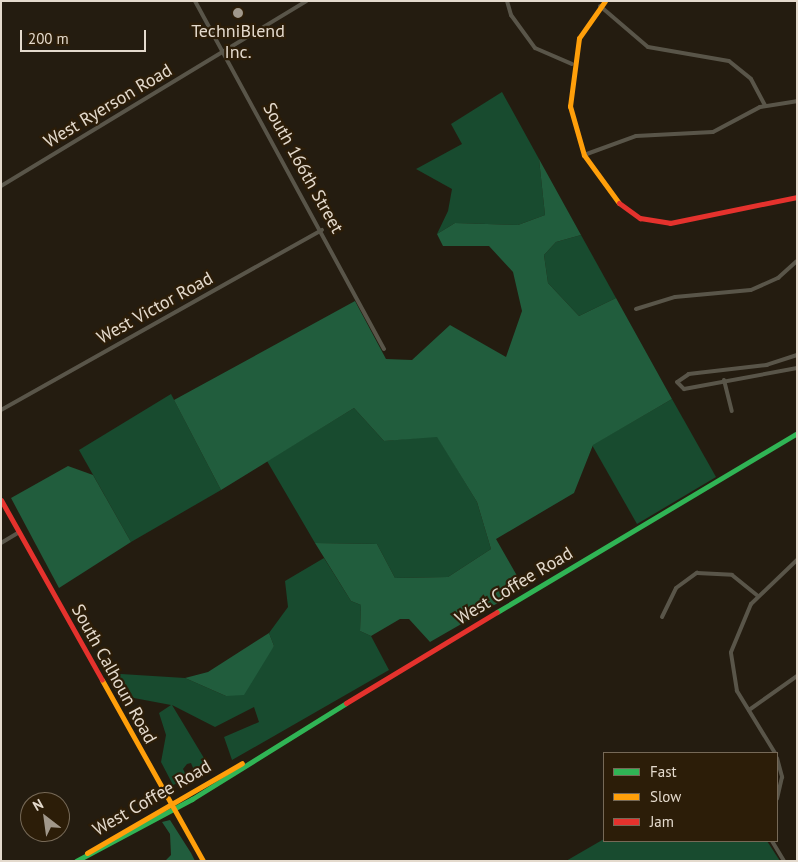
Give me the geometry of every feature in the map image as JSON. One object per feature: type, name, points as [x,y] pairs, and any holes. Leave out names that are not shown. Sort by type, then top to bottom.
[{"type":"street","name":"South 166th Street","points":[[195,1],[322,230],[384,349]]},
{"type":"street","name":"West Ryerson Road","points":[[1,186],[306,1]]},
{"type":"street","points":[[507,1],[511,15],[535,48],[572,64]]},
{"type":"street","points":[[765,105],[751,79],[729,61],[648,47],[603,3],[581,31],[572,64],[570,106],[584,155],[619,204],[656,222],[684,222],[780,197],[797,197]]},
{"type":"street","points":[[584,155],[636,136],[713,132],[765,105],[797,101]]},
{"type":"street","name":"West Victor Road","points":[[1,410],[322,230]]},
{"type":"street","points":[[636,309],[675,297],[756,288],[778,278],[797,262]]},
{"type":"street","points":[[797,355],[767,365],[689,374],[677,382],[684,389],[724,380],[780,375],[797,368]]},
{"type":"street","points":[[724,380],[732,411]]},
{"type":"street","points":[[795,434],[797,440]]},
{"type":"street","name":"West Coffee Road","points":[[75,861],[175,809],[245,763],[795,434]]},
{"type":"street","name":"South Calhoun Road","points":[[1,500],[203,861]]},
{"type":"street","points":[[1,543],[19,532]]},
{"type":"street","points":[[773,752],[736,686],[732,652],[740,623],[758,596],[797,560]]},
{"type":"street","points":[[662,618],[676,588],[697,573],[732,576],[758,596]]},
{"type":"street","points":[[749,710],[797,676]]},
{"type":"street","points":[[778,762],[782,777],[778,794]]},
{"type":"street","name":"West Coffee Road","points":[[75,861],[170,802],[245,763]]},
{"type":"street","points":[[773,842],[784,861]]},
{"type":"green space","points":[[502,92],[539,159],[545,215],[518,225],[455,223],[437,234],[448,211],[452,189],[416,169],[462,144],[451,124]]},
{"type":"green space","points":[[539,159],[581,235],[556,242],[544,255],[548,283],[579,316],[616,298],[672,399],[593,445],[574,493],[496,539],[524,588],[430,642],[409,619],[400,619],[371,636],[360,631],[361,605],[351,601],[315,543],[377,544],[395,578],[448,577],[491,549],[477,502],[437,437],[384,441],[354,408],[221,490],[174,400],[355,301],[386,359],[412,360],[450,325],[506,357],[522,311],[513,272],[489,246],[443,246],[437,234],[455,223],[518,225],[545,215]]},
{"type":"green space","points":[[581,235],[616,298],[579,316],[548,283],[544,255],[556,242]]},
{"type":"green space","points":[[171,394],[221,490],[131,542],[79,450]]},
{"type":"green space","points":[[672,399],[716,477],[637,524],[592,445]]},
{"type":"green space","points":[[354,408],[384,441],[437,436],[477,502],[491,549],[448,577],[395,578],[377,544],[315,543],[267,461]]},
{"type":"green space","points":[[68,466],[93,475],[131,542],[59,588],[11,498]]},
{"type":"green space","points":[[324,558],[351,601],[361,605],[360,631],[371,636],[389,670],[232,760],[224,737],[259,722],[254,707],[215,727],[172,705],[210,768],[196,775],[191,763],[187,764],[183,769],[188,779],[173,785],[161,762],[166,735],[159,713],[171,705],[118,695],[105,673],[185,678],[226,696],[274,646],[269,633],[288,607],[285,581]]},
{"type":"green space","points":[[269,633],[274,646],[244,695],[226,696],[185,678],[208,672]]},
{"type":"green space","points":[[170,820],[195,861],[165,861],[171,855],[170,834],[162,822]]},
{"type":"green space","points":[[603,840],[603,842],[768,842],[780,861],[566,861]]},
{"type":"traffic: fast","points":[[497,612],[797,433]]},
{"type":"traffic: fast","points":[[76,861],[192,799],[346,703]]},
{"type":"traffic: slow","points":[[605,1],[579,38],[570,106],[584,155],[619,203]]},
{"type":"traffic: slow","points":[[102,680],[203,861]]},
{"type":"traffic: slow","points":[[87,853],[242,763]]},
{"type":"traffic: jam","points":[[619,203],[640,218],[670,223],[797,197]]},
{"type":"traffic: jam","points":[[1,500],[102,680]]},
{"type":"traffic: jam","points":[[346,703],[497,612]]},
{"type":"place","name":"TechniBlend Inc.","points":[[238,13]]}]
